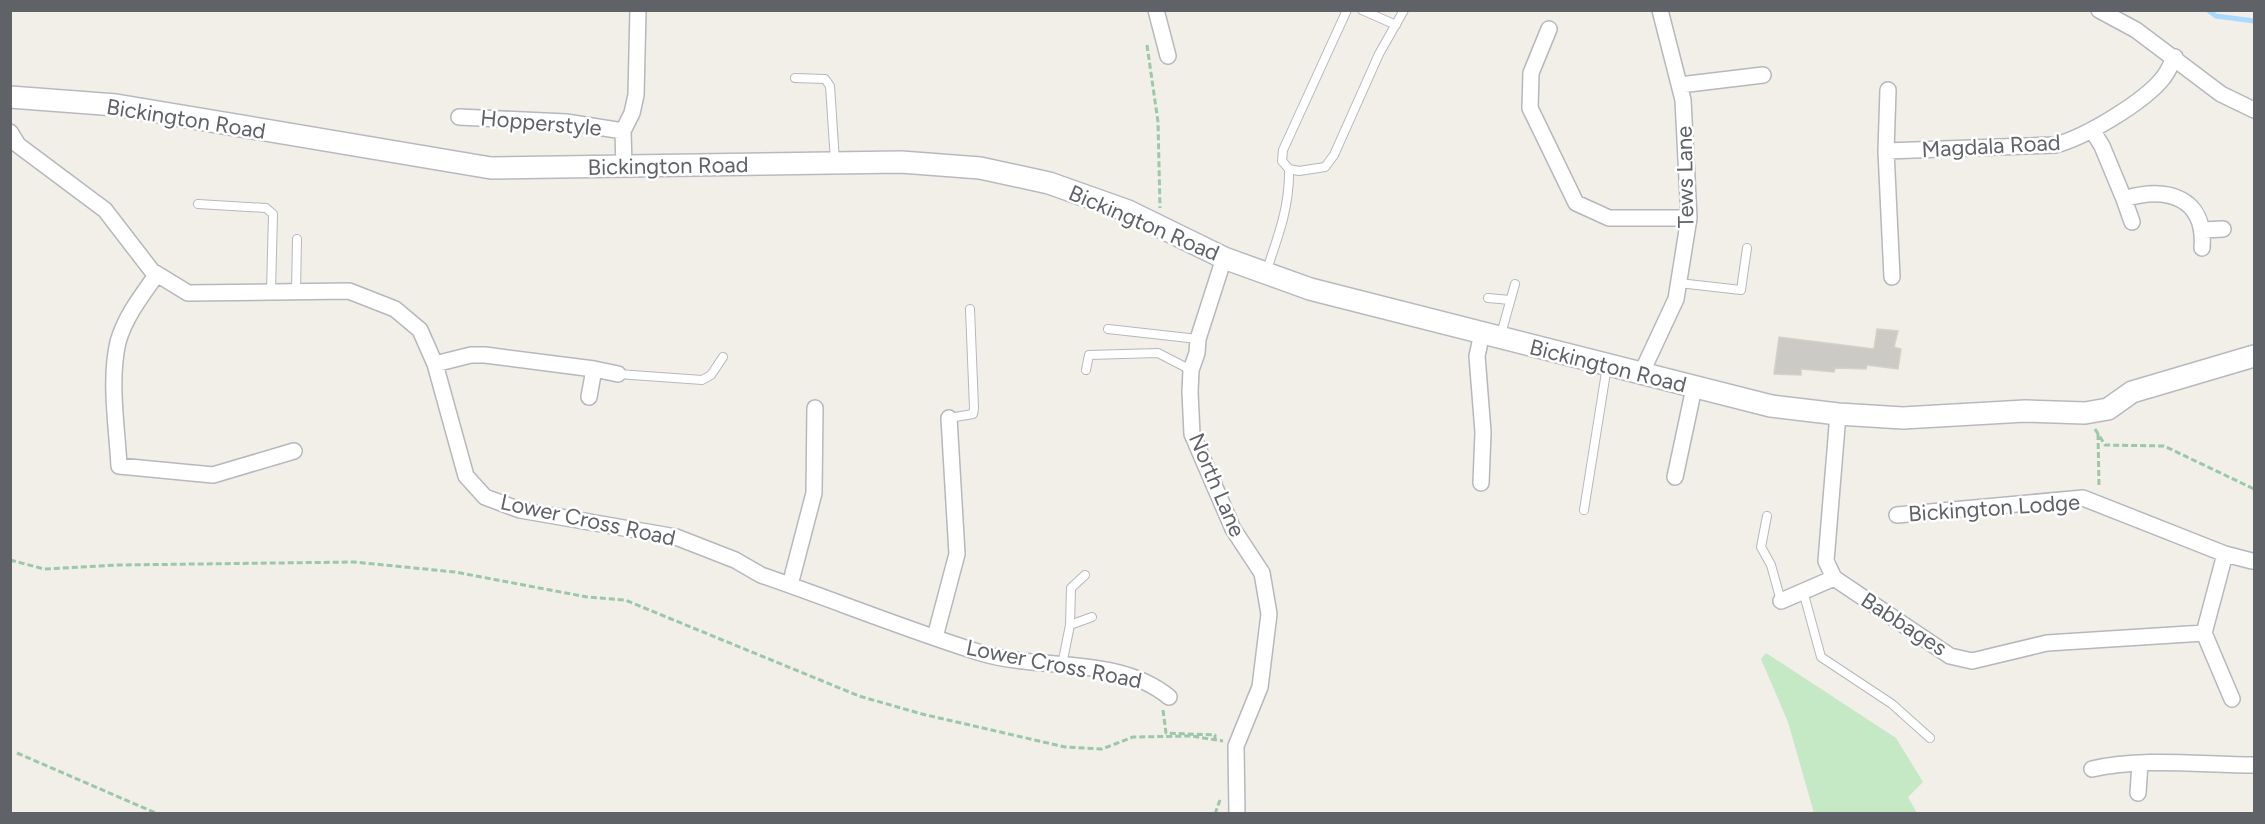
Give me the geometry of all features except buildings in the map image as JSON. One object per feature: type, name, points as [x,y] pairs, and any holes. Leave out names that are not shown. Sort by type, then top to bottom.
[{"type":"main road","name":"Bickington Road","points":[[10,97],[116,105],[491,168],[901,162],[980,168],[1049,183],[1128,212],[1224,258],[1310,289],[1694,388],[1771,406],[1838,414],[1903,418],[2025,411],[2085,413],[2108,409],[2132,392],[2254,356]]},
{"type":"street","name":"Hopperstyle","points":[[624,167],[623,131],[632,113],[636,95],[638,10]]},
{"type":"street","points":[[1156,10],[1168,56]]},
{"type":"street","name":"Tews Lane","points":[[1641,374],[1677,299],[1689,218],[1683,100],[1660,10]]},
{"type":"street","points":[[2099,10],[2136,30],[2222,94],[2254,110]]},
{"type":"street","points":[[1549,29],[1531,73],[1530,108],[1576,203],[1609,218],[1689,218]]},
{"type":"street","name":"Magdala Road","points":[[1886,152],[2055,145],[2073,141],[2145,95],[2163,78],[2175,57]]},
{"type":"street","points":[[1680,85],[1763,75]]},
{"type":"street","points":[[1888,90],[1886,152],[1892,277]]},
{"type":"street","name":"Hopperstyle","points":[[459,117],[566,122],[623,131]]},
{"type":"street","name":"Magdala Road","points":[[2092,130],[2102,146],[2132,222]]},
{"type":"street","name":"Lower Cross Road","points":[[10,132],[18,145],[105,210],[157,274],[188,293],[349,291],[395,309],[420,330],[435,364],[466,476],[486,497],[520,510],[676,537],[790,585],[983,654],[1126,675],[1153,684],[1165,694]]},
{"type":"street","points":[[2124,199],[2145,192],[2170,195],[2186,202],[2199,216],[2203,230],[2202,248]]},
{"type":"street","points":[[2203,230],[2223,229]]},
{"type":"street","name":"North Lane","points":[[1224,258],[1198,339],[1197,353],[1191,370],[1192,434],[1233,530],[1262,573],[1269,614],[1260,687],[1237,743],[1237,813]]},
{"type":"street","points":[[157,274],[132,311],[119,341],[115,370],[119,466],[213,476],[294,451]]},
{"type":"street","points":[[1481,483],[1483,432],[1477,356],[1491,335]]},
{"type":"street","points":[[435,364],[471,355],[485,355],[618,374]]},
{"type":"street","points":[[588,397],[594,369]]},
{"type":"street","points":[[1675,477],[1694,388]]},
{"type":"street","points":[[790,585],[814,493],[815,408]]},
{"type":"street","points":[[1781,601],[1834,578],[1826,561],[1838,414]]},
{"type":"street","name":"Lower Cross Road","points":[[935,637],[957,554],[949,418]]},
{"type":"street","name":"Bickington Lodge","points":[[1897,515],[2083,498],[2225,554],[2252,561]]},
{"type":"street","points":[[2225,554],[2204,633],[2232,699]]},
{"type":"street","name":"Babbages","points":[[1834,578],[1950,656],[1972,661],[2047,643],[2204,633]]},
{"type":"street","points":[[2092,769],[2110,764],[2254,765]]},
{"type":"street","points":[[2138,793],[2140,764]]},
{"type":"lane","points":[[1347,10],[1283,150],[1282,161],[1289,169],[1299,171],[1325,167],[1334,155],[1379,54],[1404,10]]},
{"type":"lane","points":[[1362,10],[1396,25]]},
{"type":"lane","points":[[795,78],[825,79],[831,86],[836,163]]},
{"type":"lane","points":[[1266,273],[1284,220],[1289,192],[1289,169]]},
{"type":"lane","points":[[198,204],[266,208],[273,214],[270,292]]},
{"type":"lane","points":[[296,292],[297,239]]},
{"type":"lane","points":[[1679,283],[1741,290],[1747,248]]},
{"type":"lane","points":[[1491,335],[1510,300],[1515,284]]},
{"type":"lane","points":[[1488,298],[1510,300]]},
{"type":"lane","points":[[949,418],[973,414],[970,309]]},
{"type":"lane","points":[[1108,329],[1198,339]]},
{"type":"lane","points":[[1086,370],[1089,355],[1158,353],[1191,370]]},
{"type":"lane","points":[[618,374],[702,380],[711,375],[723,357]]},
{"type":"lane","points":[[1584,510],[1607,366]]},
{"type":"lane","points":[[1767,516],[1761,546],[1771,565],[1781,601]]},
{"type":"lane","points":[[1062,665],[1070,624],[1071,588],[1085,575]]},
{"type":"lane","points":[[1803,591],[1821,657],[1892,704],[1930,738]]},
{"type":"lane","points":[[1070,624],[1092,617]]},
{"type":"path","points":[[1146,38],[1158,122],[1161,201],[1157,226]]},
{"type":"path","points":[[2085,413],[2105,446],[2164,446],[2254,489]]},
{"type":"path","points":[[2098,433],[2099,504]]},
{"type":"path","points":[[10,560],[44,569],[130,565],[354,562],[455,572],[587,597],[625,600],[859,696],[922,714],[1065,747],[1102,749],[1133,737],[1191,736],[1237,743]]},
{"type":"path","points":[[1165,694],[1166,733],[1215,735],[1215,740]]},
{"type":"path","points":[[17,753],[158,813]]},
{"type":"green space","points":[[1766,653],[1896,738],[1923,782],[1908,797],[1917,813],[1814,813],[1788,722],[1761,659]]},
{"type":"waterway","points":[[2208,10],[2216,16],[2254,21]]}]
